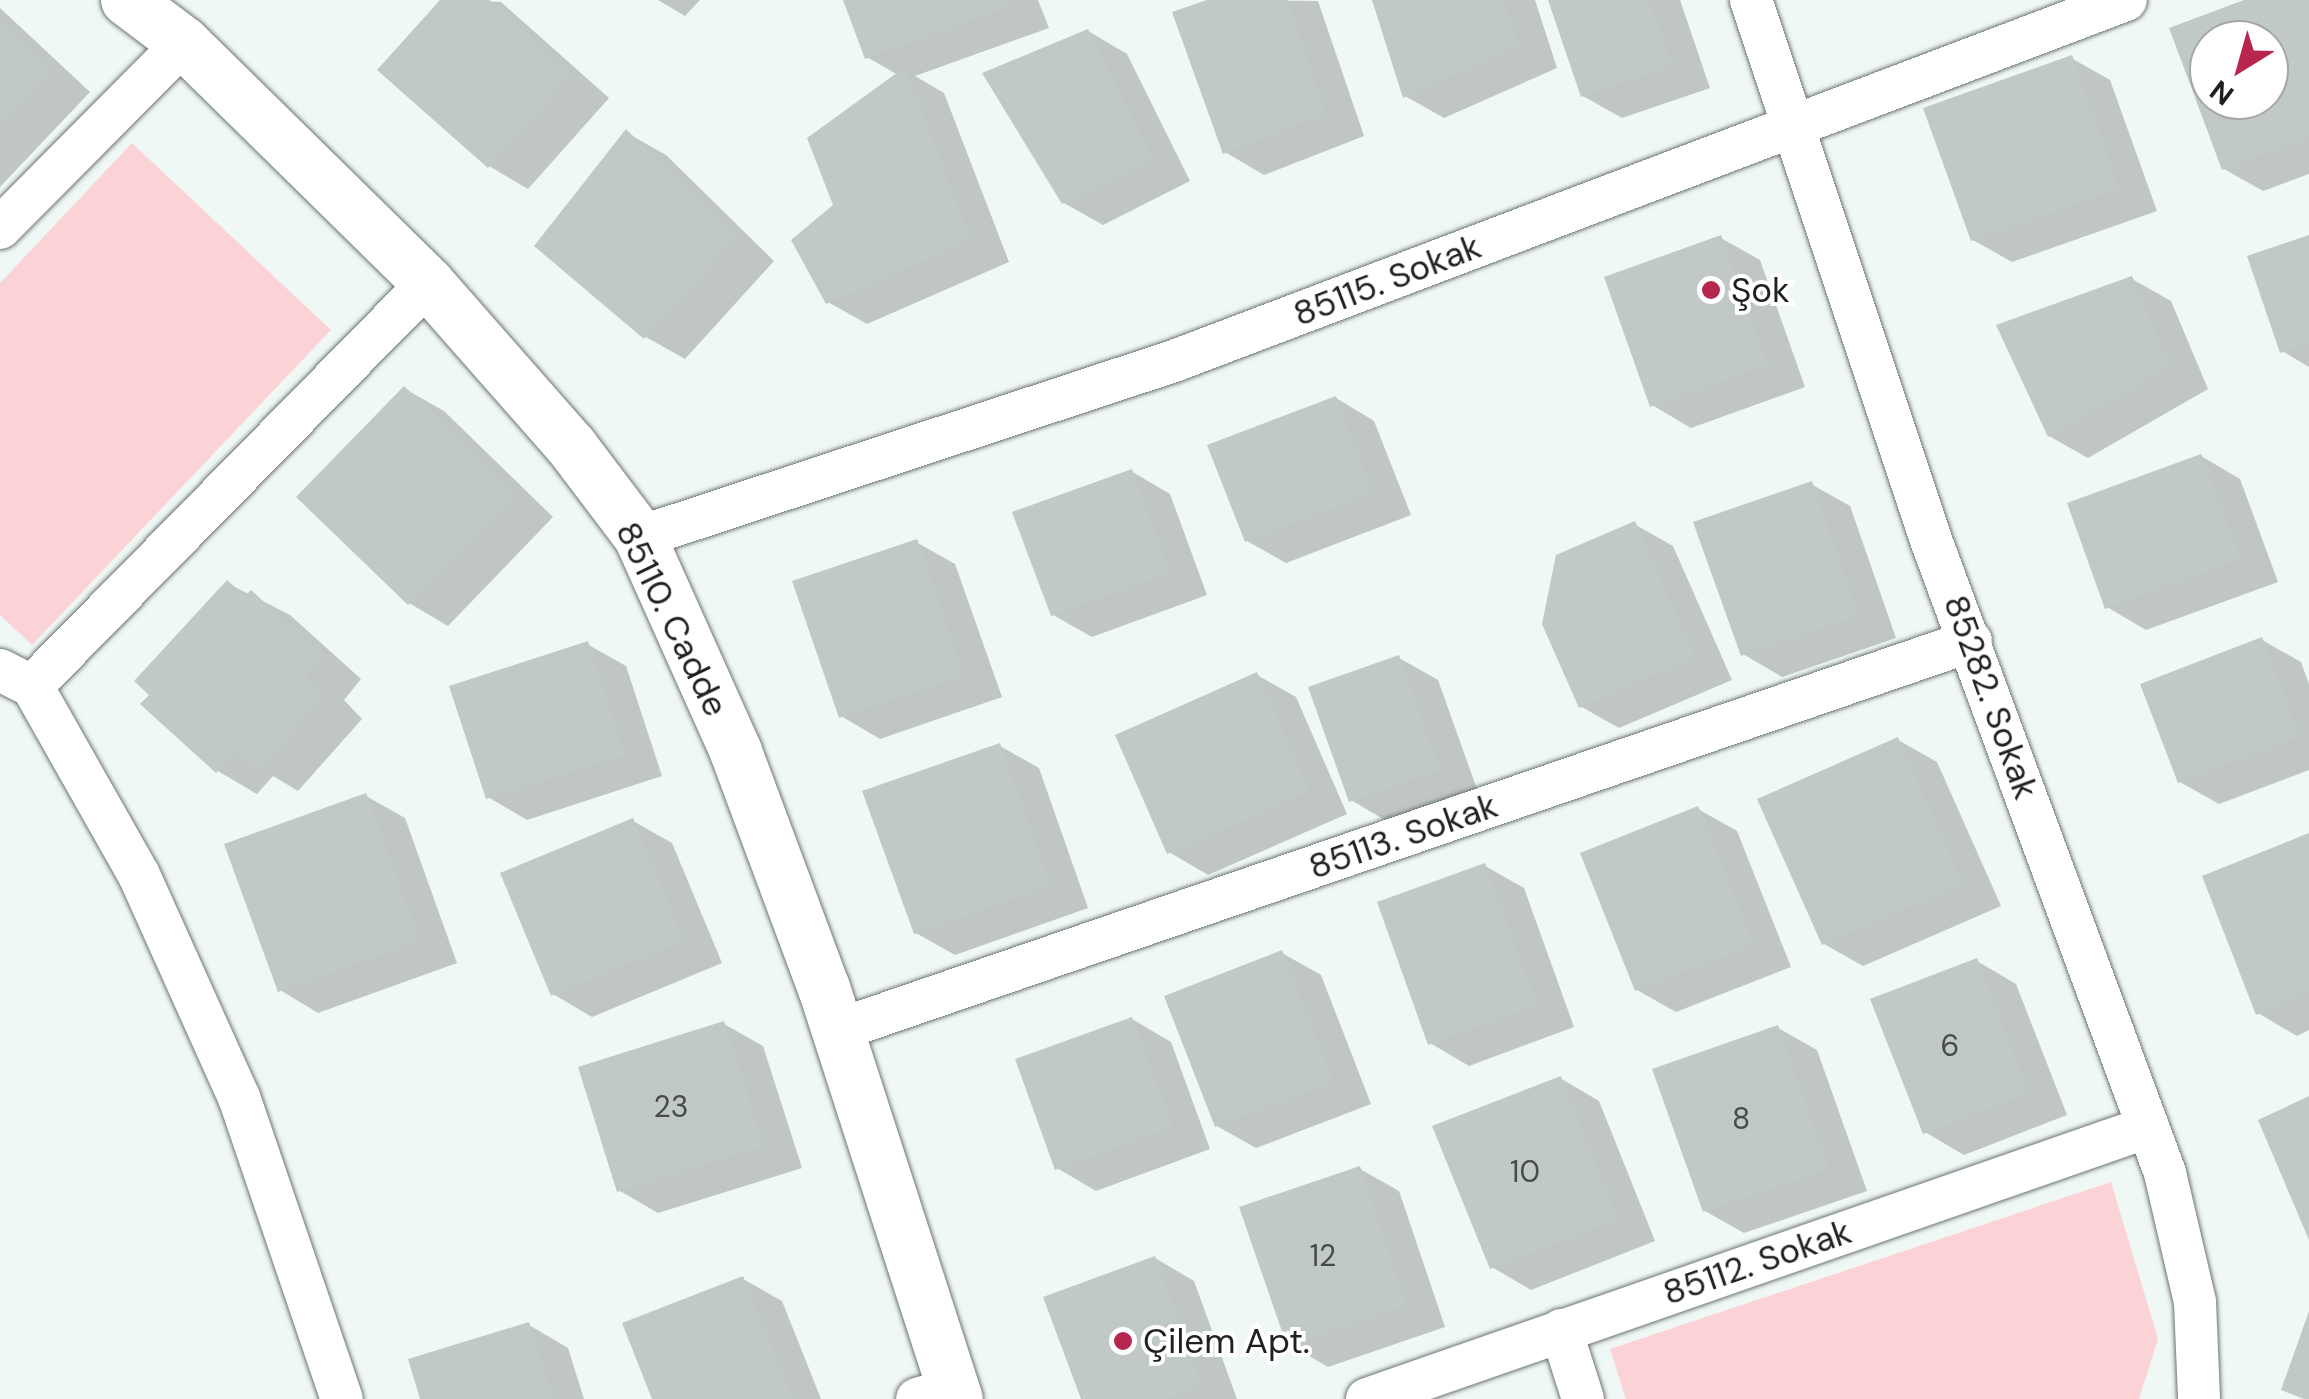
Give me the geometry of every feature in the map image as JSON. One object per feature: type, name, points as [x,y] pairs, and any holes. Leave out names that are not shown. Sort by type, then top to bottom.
[{"type":"street","name":"85282. Sokak","points":[[1751,0],[1931,540],[2148,1127],[2196,1302],[2199,1399]]},
{"type":"street","name":"85115. Sokak","points":[[640,538],[1174,361],[2126,0]]},
{"type":"street","name":"85110. Cadde","points":[[139,4],[184,43],[428,283],[572,446],[640,538],[736,752],[835,1031],[943,1395]]},
{"type":"street","points":[[0,228],[184,43]]},
{"type":"street","points":[[342,1399],[240,1097],[139,875],[16,678],[428,283]]},
{"type":"street","name":"85113. Sokak","points":[[835,1031],[1971,641]]},
{"type":"street","name":"85112. Sokak","points":[[1367,1399],[2148,1127]]},
{"type":"street","points":[[1561,1330],[1583,1399]]},
{"type":"shaded area","points":[[132,143],[331,330],[32,645],[0,615],[0,283]]},
{"type":"shaded area","points":[[2111,1182],[2158,1339],[2139,1399],[1626,1399],[1610,1349]]},
{"type":"building","points":[[440,0],[489,0],[572,74],[488,168],[377,70]]},
{"type":"building","points":[[843,0],[1009,0],[1011,6],[865,59]]},
{"type":"building","points":[[1207,0],[1287,0],[1326,114],[1223,154],[1172,12]]},
{"type":"building","points":[[1372,0],[1504,0],[1519,46],[1403,98]]},
{"type":"building","points":[[1548,0],[1649,0],[1672,66],[1581,97]]},
{"type":"building","points":[[2244,0],[2309,0],[2309,138],[2222,170],[2203,120],[2289,120],[2289,20],[2190,20]]},
{"type":"building","points":[[0,19],[52,68],[0,124]]},
{"type":"building","points":[[2189,21],[2189,82],[2169,28]]},
{"type":"building","points":[[1088,29],[1153,159],[1062,204],[982,73]]},
{"type":"building","points":[[2072,55],[2119,189],[1971,241],[1923,108]]},
{"type":"building","points":[[905,67],[971,240],[826,304],[791,240],[833,205],[807,138]]},
{"type":"building","points":[[626,129],[737,237],[644,339],[534,246]]},
{"type":"building","points":[[1721,235],[1768,365],[1650,407],[1604,277]]},
{"type":"building","points":[[2309,235],[2309,343],[2280,353],[2247,256]]},
{"type":"building","points":[[2132,276],[2170,367],[2048,437],[1996,325]]},
{"type":"building","points":[[404,386],[516,494],[408,605],[296,497]]},
{"type":"building","points":[[1336,396],[1373,493],[1245,542],[1207,445]]},
{"type":"building","points":[[2201,454],[2241,559],[2105,609],[2067,503]]},
{"type":"building","points":[[1132,469],[1170,573],[1051,616],[1012,512]]},
{"type":"building","points":[[1812,481],[1858,616],[1741,656],[1693,522]]},
{"type":"building","points":[[1635,521],[1695,657],[1579,708],[1542,624],[1556,555]]},
{"type":"building","points":[[917,539],[964,676],[839,718],[792,581]]},
{"type":"building","points":[[227,580],[245,596],[251,590],[323,656],[306,676],[325,696],[258,770],[237,752],[216,773],[140,704],[149,695],[134,681]]},
{"type":"building","points":[[2262,637],[2300,737],[2178,783],[2140,684]]},
{"type":"building","points":[[588,641],[625,755],[486,799],[449,686]]},
{"type":"building","points":[[1399,655],[1440,770],[1349,802],[1308,687]]},
{"type":"building","points":[[1257,672],[1310,792],[1167,854],[1115,735]]},
{"type":"building","points":[[1898,737],[1963,884],[1822,945],[1757,799]]},
{"type":"building","points":[[1000,743],[1051,886],[914,934],[862,791]]},
{"type":"building","points":[[366,793],[420,941],[278,992],[224,844]]},
{"type":"building","points":[[1698,806],[1754,945],[1635,991],[1580,853]]},
{"type":"building","points":[[633,818],[684,941],[551,996],[500,873]]},
{"type":"building","points":[[2309,833],[2309,990],[2256,1015],[2202,876]]},
{"type":"building","points":[[1485,863],[1537,1005],[1428,1045],[1377,902]]},
{"type":"building","points":[[1282,950],[1334,1082],[1215,1127],[1164,996]]},
{"type":"building","points":[[1977,958],[2029,1093],[1923,1134],[1870,999]]},
{"type":"building","points":[[1132,1017],[1173,1127],[1055,1170],[1015,1059]]},
{"type":"building","points":[[724,1021],[764,1146],[617,1192],[578,1067]]},
{"type":"building","points":[[1778,1025],[1829,1169],[1703,1212],[1652,1069]]},
{"type":"building","points":[[1561,1076],[1618,1219],[1490,1269],[1432,1126]]},
{"type":"building","points":[[2309,1096],[2309,1240],[2258,1120]]},
{"type":"building","points":[[1360,1166],[1407,1305],[1287,1346],[1239,1207]]},
{"type":"building","name":"Çilem Apt.","points":[[1155,1256],[1202,1385],[1165,1399],[1081,1399],[1043,1297]]},
{"type":"building","points":[[743,1276],[793,1399],[652,1399],[622,1323]]},
{"type":"building","points":[[2309,1311],[2309,1399],[2304,1399],[2281,1390]]},
{"type":"building","points":[[529,1322],[553,1399],[420,1399],[408,1359]]},
{"type":"place","name":"Şok","points":[[1711,290]]},
{"type":"place","name":"Çilem Apt.","points":[[1123,1341]]}]
